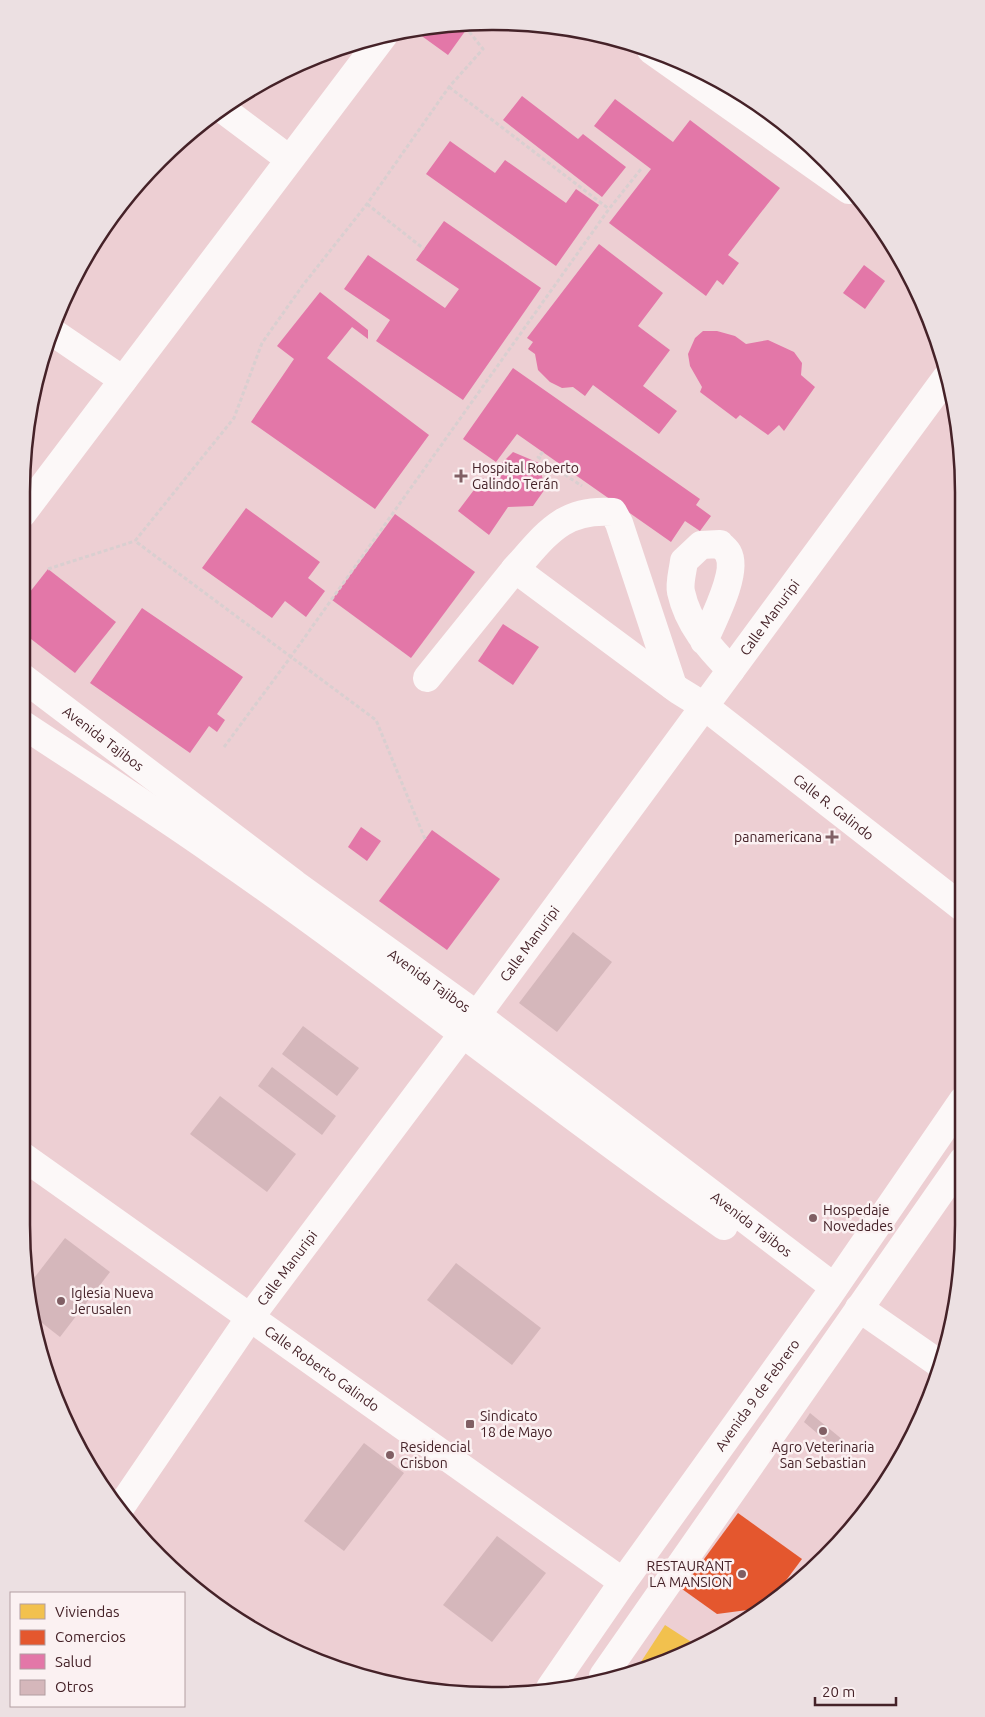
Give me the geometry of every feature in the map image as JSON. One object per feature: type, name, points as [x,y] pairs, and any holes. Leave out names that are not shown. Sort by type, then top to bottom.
[{"type":"main road","points":[[30,503],[376,45]]},
{"type":"main road","points":[[678,69],[830,177]]},
{"type":"main road","points":[[228,114],[289,159]]},
{"type":"main road","points":[[58,336],[123,380]]},
{"type":"main road","name":"Calle Manuripi","points":[[124,1503],[251,1316],[470,1024],[942,384]]},
{"type":"main road","points":[[427,678],[515,569],[555,526],[573,516],[593,510],[613,512],[619,523],[673,686]]},
{"type":"main road","name":"Calle R. Galindo","points":[[515,569],[673,686],[704,706],[955,902]]},
{"type":"main road","points":[[704,641],[731,670]]},
{"type":"main road","name":"Avenida Tajibos","points":[[30,683],[295,884],[470,1024],[831,1293]]},
{"type":"main road","name":"Avenida Tajibos","points":[[30,729],[470,1024]]},
{"type":"main road","name":"Avenida 9 de Febrero","points":[[554,1683],[623,1582],[831,1293],[955,1112]]},
{"type":"main road","name":"Calle Roberto Galindo","points":[[30,1161],[251,1316],[623,1582]]},
{"type":"main road","points":[[605,1673],[955,1171]]},
{"type":"main road","points":[[859,1308],[934,1360]]},
{"type":"path","points":[[48,569],[135,540],[234,418],[262,343],[303,285],[367,204],[449,87],[483,49],[468,31]]},
{"type":"path","points":[[449,87],[609,209]]},
{"type":"path","points":[[224,747],[290,658],[609,209],[642,169]]},
{"type":"path","points":[[367,204],[424,248]]},
{"type":"path","points":[[543,452],[538,457],[609,504],[613,512]]},
{"type":"path","points":[[135,540],[290,658],[376,720],[425,839]]},
{"type":"building: Viviendas","points":[[665,1625],[691,1642],[669,1652],[641,1662]]},
{"type":"building: Comercios","name":"RESTAURANT LA MANSION","points":[[738,1513],[802,1559],[785,1582],[747,1610],[717,1614],[682,1589]]},
{"type":"building: Salud","points":[[465,31],[448,55],[421,36]]},
{"type":"building: Salud","points":[[522,96],[578,139],[583,134],[626,167],[602,197],[503,120]]},
{"type":"building: Salud","points":[[615,99],[673,142],[690,120],[780,188],[728,255],[739,263],[723,285],[717,280],[706,296],[609,223],[651,169],[594,126]]},
{"type":"building: Salud","points":[[450,141],[495,173],[505,160],[566,203],[576,189],[599,205],[556,266],[426,174]]},
{"type":"building: Salud","points":[[444,221],[541,288],[463,400],[376,341],[390,320],[344,289],[368,255],[445,308],[459,289],[416,260]]},
{"type":"building: Salud","points":[[599,244],[663,293],[638,326],[670,350],[643,386],[677,411],[659,434],[593,385],[585,396],[573,387],[562,388],[550,382],[538,370],[535,354],[528,349],[533,342],[527,338]]},
{"type":"building: Salud","points":[[864,265],[885,281],[865,309],[843,293]]},
{"type":"building: Salud","points":[[320,292],[368,330],[368,339],[352,327],[327,358],[429,435],[375,509],[251,422],[294,359],[277,346]]},
{"type":"building: Salud","points":[[703,331],[717,331],[735,336],[746,344],[768,340],[794,352],[802,363],[801,375],[815,387],[784,431],[779,425],[768,435],[740,415],[736,419],[700,392],[702,387],[690,366],[688,354],[695,338]]},
{"type":"building: Salud","points":[[513,368],[700,499],[696,505],[711,516],[700,531],[685,521],[671,542],[517,434],[496,462],[463,439]]},
{"type":"building: Salud","points":[[513,452],[539,463],[545,489],[533,506],[508,507],[489,535],[458,511],[483,478],[493,486],[492,473]]},
{"type":"building: Salud","points":[[246,508],[320,562],[308,578],[325,591],[306,617],[285,601],[272,618],[202,568]]},
{"type":"building: Salud","points":[[395,514],[475,572],[411,658],[332,600]]},
{"type":"building: Salud","points":[[48,569],[116,622],[75,673],[30,638],[30,592]]},
{"type":"building: Salud","points":[[142,608],[243,677],[217,714],[225,720],[217,732],[209,726],[190,753],[90,683]]},
{"type":"building: Salud","points":[[503,624],[539,647],[513,685],[478,661]]},
{"type":"building: Salud","points":[[361,827],[381,841],[367,861],[348,847]]},
{"type":"building: Salud","points":[[432,830],[500,879],[447,950],[379,901]]},
{"type":"building: Otros","points":[[573,932],[612,962],[557,1032],[519,1003]]},
{"type":"building: Otros","points":[[303,1026],[359,1068],[337,1096],[282,1054]]},
{"type":"building: Otros","points":[[272,1067],[336,1116],[322,1135],[258,1086]]},
{"type":"building: Otros","points":[[220,1096],[296,1154],[267,1192],[190,1134]]},
{"type":"building: Otros","name":"Iglesia Nueva Jerusalen","points":[[65,1238],[110,1272],[60,1337],[41,1322],[33,1279]]},
{"type":"building: Otros","points":[[456,1263],[541,1328],[512,1365],[427,1300]]},
{"type":"building: Otros","name":"Agro Veterinaria San Sebastian","points":[[810,1413],[843,1440],[837,1450],[804,1422]]},
{"type":"building: Otros","points":[[364,1443],[404,1473],[344,1551],[304,1521]]},
{"type":"building: Otros","points":[[497,1536],[546,1573],[492,1642],[443,1605]]},
{"type":"place","name":"Hospital Roberto Galindo Terán","points":[[461,476]]},
{"type":"place","name":"panamericana","points":[[832,837]]},
{"type":"place","name":"Hospedaje Novedades","points":[[813,1218]]},
{"type":"place","name":"Iglesia Nueva Jerusalen","points":[[61,1301]]},
{"type":"place","name":"Sindicato 18 de Mayo","points":[[470,1424]]},
{"type":"place","name":"Agro Veterinaria San Sebastian","points":[[823,1431]]},
{"type":"place","name":"Residencial Crisbon","points":[[390,1455]]},
{"type":"place","name":"RESTAURANT LA MANSION","points":[[742,1574]]}]
